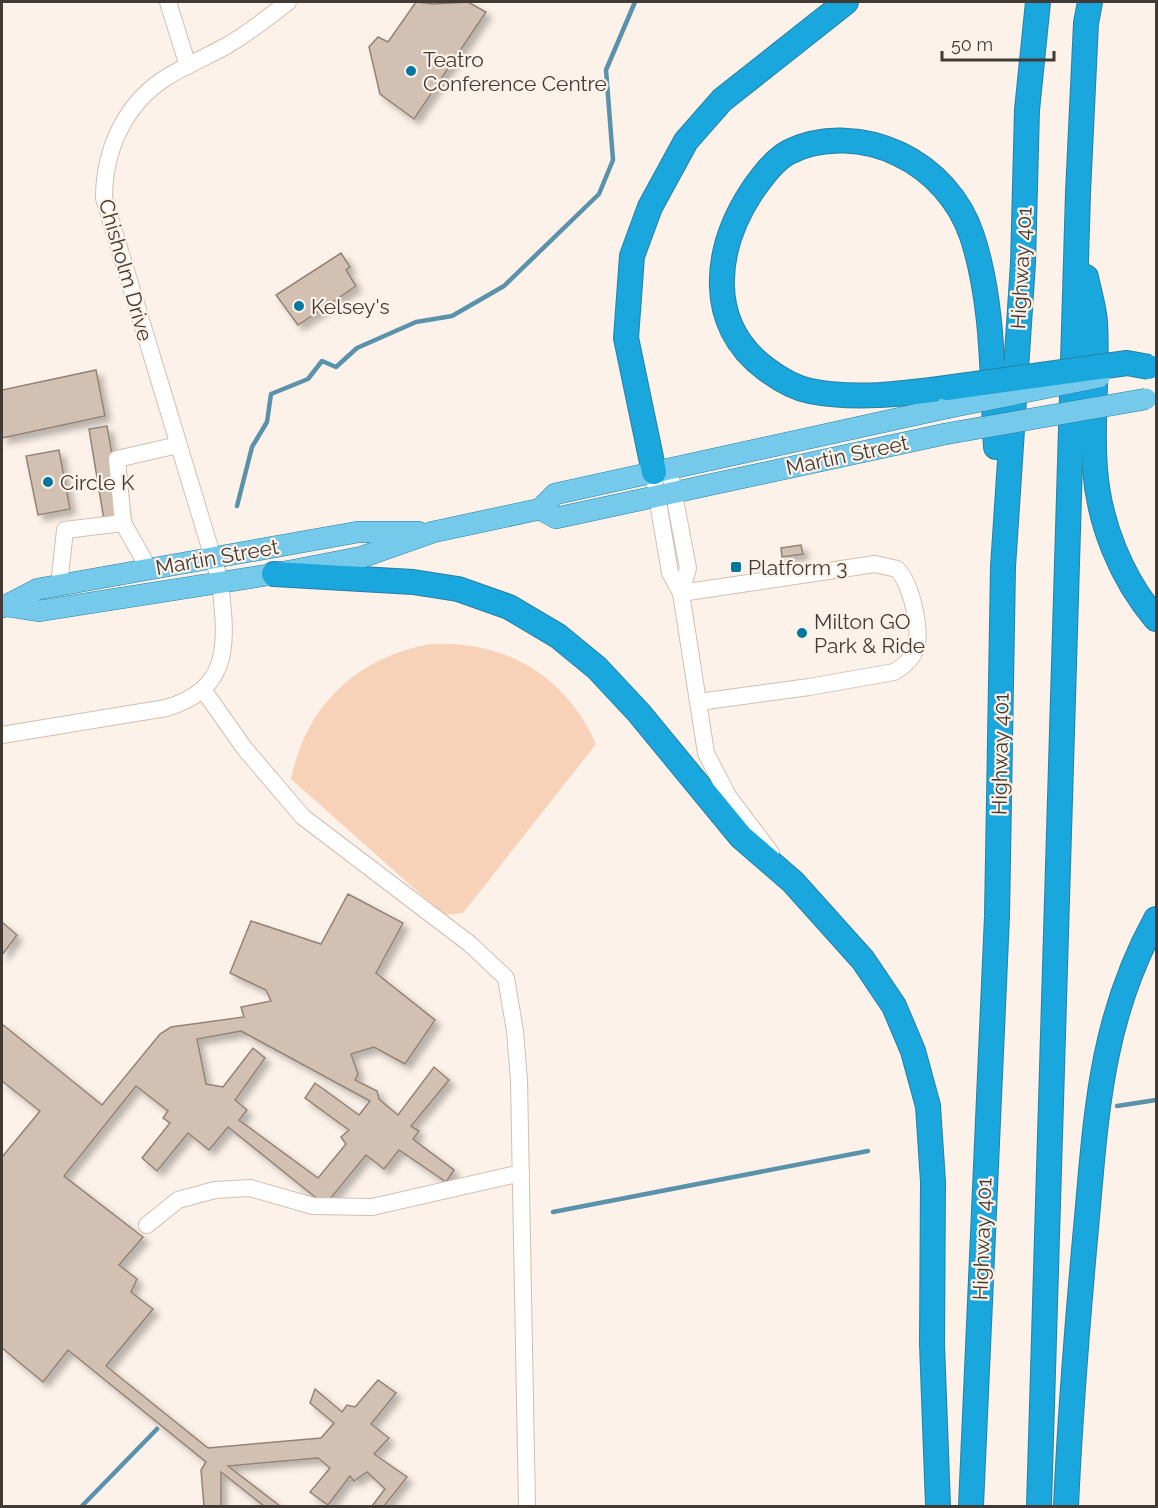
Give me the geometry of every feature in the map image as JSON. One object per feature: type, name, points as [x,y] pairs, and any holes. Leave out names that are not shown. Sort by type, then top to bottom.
[{"type":"highway","points":[[662,470],[626,338],[632,256],[650,207],[686,141],[722,100],[846,2]]},
{"type":"highway","name":"Highway 401","points":[[971,1506],[997,916],[1003,567],[1023,263],[1027,110],[1038,2]]},
{"type":"highway","points":[[1040,1506],[1064,643],[1086,23],[1090,2]]},
{"type":"highway","points":[[1003,567],[989,333],[982,275],[971,234],[950,194],[920,164],[885,147],[855,141],[822,142],[789,153],[764,174],[745,202],[729,237],[722,273],[723,303],[730,331],[749,357],[774,376],[808,390],[876,396],[946,398],[1127,363],[1153,368]]},
{"type":"highway","points":[[1078,239],[1095,320],[1095,469],[1103,517],[1120,562],[1144,604],[1156,619]]},
{"type":"highway","points":[[274,574],[413,582],[458,589],[509,607],[558,636],[597,668],[639,713],[741,837],[793,882],[863,960],[894,1006],[913,1051],[928,1106],[933,1182],[932,1344],[938,1506]]},
{"type":"highway","points":[[1066,1506],[1071,1404],[1099,1086],[1116,1011],[1140,949],[1156,919]]},
{"type":"main road","name":"Martin Street","points":[[540,509],[556,518],[945,435],[1153,397]]},
{"type":"main road","name":"Martin Street","points":[[4,607],[39,611],[274,574],[362,556],[433,532],[540,509],[555,494],[662,470],[946,398]]},
{"type":"main road","name":"Martin Street","points":[[4,607],[38,589],[358,532],[433,532]]},
{"type":"street","points":[[168,2],[188,66]]},
{"type":"street","name":"Chisholm Drive","points":[[204,691],[222,658],[224,639],[220,581],[104,198],[104,176],[109,152],[130,111],[150,89],[229,44],[288,2]]},
{"type":"street","points":[[149,569],[123,523],[117,459],[178,445]]},
{"type":"street","points":[[662,470],[665,495],[688,568],[681,593],[706,753],[728,796],[793,882]]},
{"type":"street","points":[[59,585],[65,530],[123,523]]},
{"type":"street","points":[[681,593],[875,564],[897,569],[909,585],[918,638],[915,652],[906,665],[881,675],[699,702]]},
{"type":"street","points":[[2,735],[166,708],[188,701],[204,691],[245,750],[303,817],[470,944],[506,978],[515,1031],[519,1080],[527,1506]]},
{"type":"street","points":[[147,1225],[177,1200],[215,1190],[250,1188],[313,1206],[372,1207],[521,1173]]},
{"type":"shaded area","points":[[431,644],[458,644],[484,648],[530,667],[550,681],[568,699],[596,744],[463,913],[444,915],[291,779],[298,752],[309,729],[322,707],[339,689],[358,673],[380,660],[404,650]]},
{"type":"building","name":"Teatro Conference Centre","points":[[416,2],[433,4],[468,2],[486,12],[414,119],[380,94],[369,47],[378,37],[388,42]]},
{"type":"building","points":[[341,253],[350,267],[346,270],[356,286],[298,325],[276,295]]},
{"type":"building","points":[[96,370],[105,416],[2,438],[2,390]]},
{"type":"building","points":[[107,426],[123,517],[104,520],[89,429]]},
{"type":"building","name":"Circle K","points":[[59,450],[70,509],[38,515],[26,456]]},
{"type":"building","points":[[801,545],[803,554],[782,557],[781,548]]},
{"type":"building","points":[[348,894],[403,923],[376,973],[435,1020],[405,1064],[374,1047],[351,1054],[358,1074],[355,1080],[377,1091],[379,1099],[398,1115],[434,1067],[449,1080],[411,1126],[419,1131],[413,1139],[454,1170],[446,1182],[399,1150],[384,1169],[366,1155],[325,1205],[228,1127],[209,1150],[188,1133],[157,1171],[142,1158],[170,1123],[163,1118],[168,1111],[136,1086],[64,1176],[143,1237],[119,1265],[137,1279],[131,1292],[153,1309],[106,1366],[208,1448],[321,1438],[334,1423],[310,1403],[315,1389],[342,1412],[347,1405],[355,1407],[378,1380],[396,1393],[371,1424],[389,1438],[374,1454],[407,1477],[384,1506],[372,1506],[385,1489],[367,1472],[354,1481],[350,1476],[328,1505],[310,1492],[330,1468],[318,1458],[228,1466],[280,1506],[264,1506],[221,1472],[221,1506],[204,1506],[201,1470],[206,1462],[68,1350],[43,1382],[2,1348],[2,1157],[40,1111],[2,1081],[2,1024],[102,1105],[160,1034],[171,1027],[244,1017],[241,1007],[271,1001],[266,990],[230,973],[251,921],[321,944]],"holes":[[[241,1031],[370,1101],[359,1115],[315,1083],[305,1098],[349,1130],[341,1137],[346,1144],[318,1178],[239,1120],[247,1110],[235,1100],[265,1058],[253,1048],[223,1087],[206,1084],[197,1039]]]},
{"type":"building","points":[[2,922],[17,935],[2,955]]},
{"type":"waterway","points":[[237,506],[252,447],[267,422],[271,394],[308,379],[322,361],[336,367],[357,348],[416,322],[452,316],[504,286],[599,194],[613,160],[606,70],[635,2]]},
{"type":"waterway","points":[[1117,1106],[1156,1100]]},
{"type":"waterway","points":[[553,1212],[868,1151]]},
{"type":"waterway","points":[[82,1506],[157,1429]]},
{"type":"place","name":"Teatro Conference Centre","points":[[411,71]]},
{"type":"place","name":"Kelsey's","points":[[299,306]]},
{"type":"place","name":"Circle K","points":[[48,482]]},
{"type":"place","name":"Platform 3","points":[[736,567]]},
{"type":"place","name":"Milton GO Park & Ride","points":[[802,633]]}]
